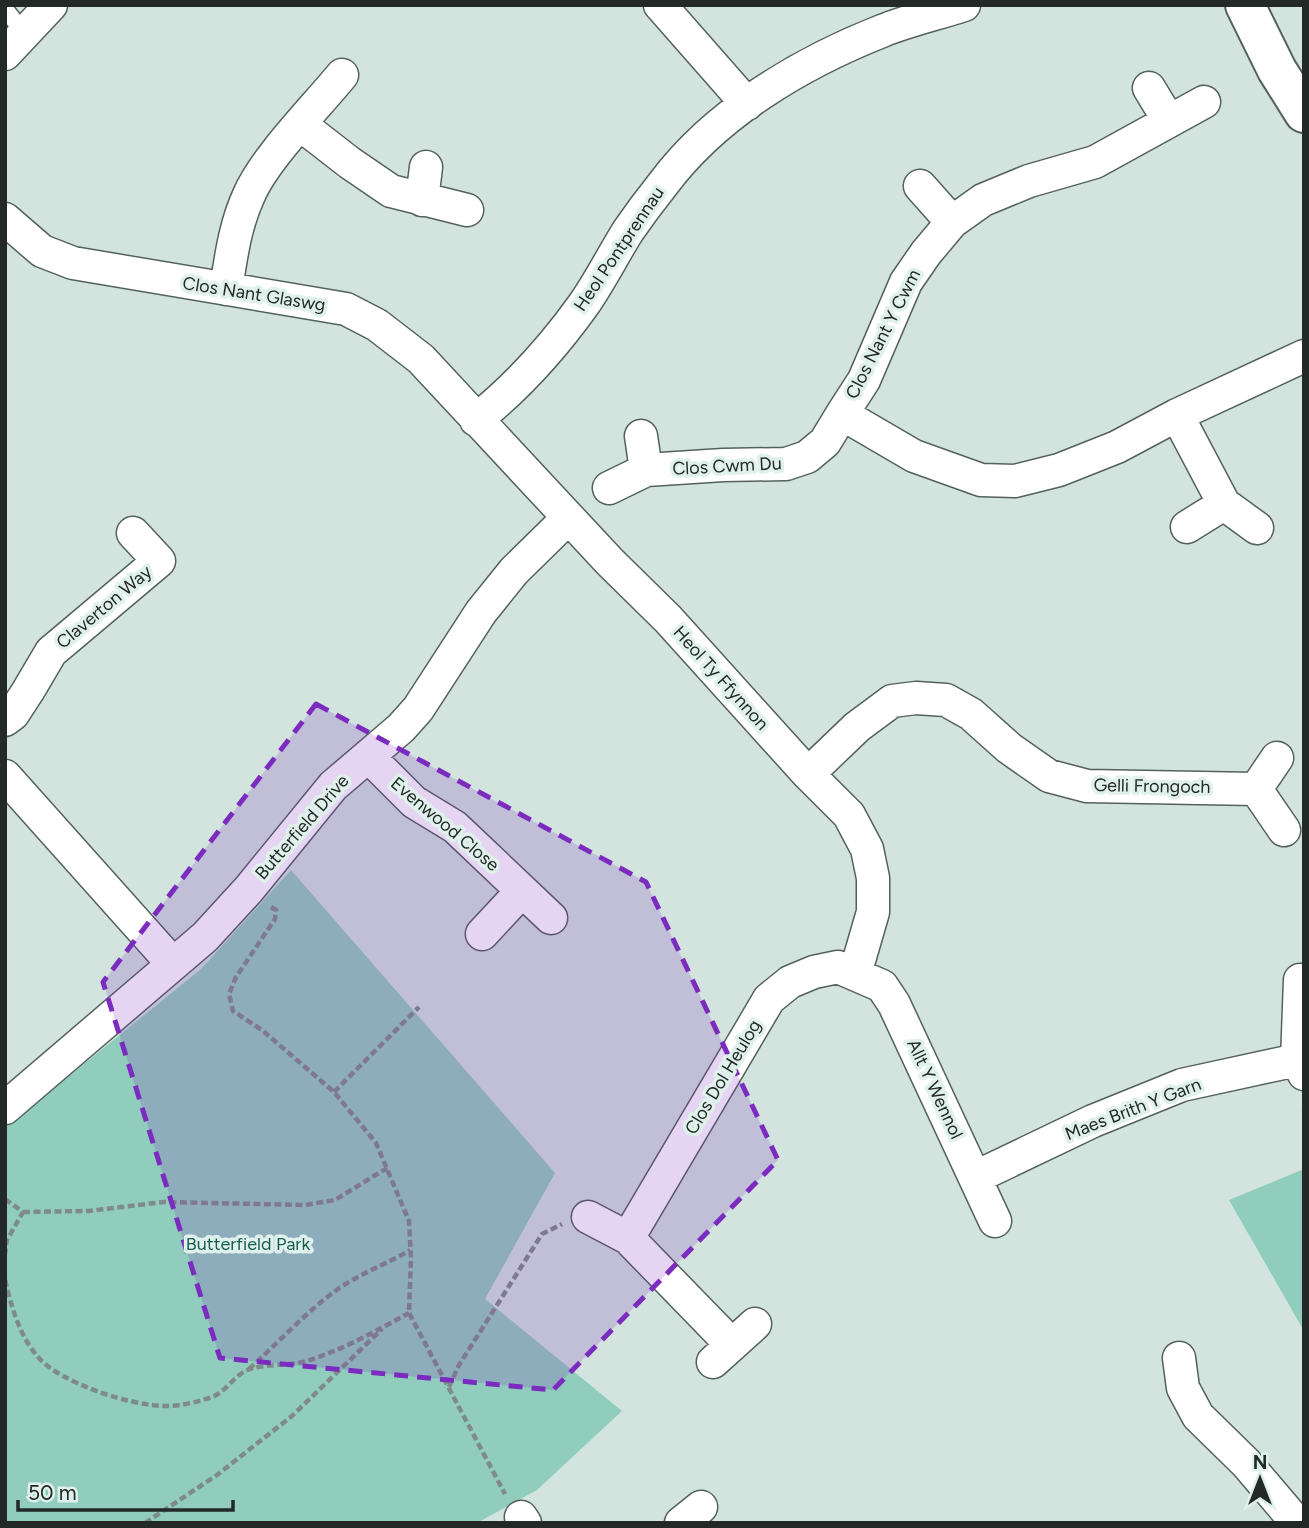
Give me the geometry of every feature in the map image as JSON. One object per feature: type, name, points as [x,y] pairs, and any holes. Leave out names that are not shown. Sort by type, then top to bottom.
[{"type":"street","points":[[15,44],[51,5]]},
{"type":"street","points":[[660,5],[747,104]]},
{"type":"street","name":"Heol Pontprennau","points":[[476,420],[490,409],[545,351],[584,303],[629,230],[665,181],[705,138],[747,104],[800,69],[883,30],[964,5]]},
{"type":"street","points":[[1244,5],[1277,70],[1304,113]]},
{"type":"street","points":[[226,289],[234,233],[249,193],[272,159],[342,75]]},
{"type":"street","points":[[1149,88],[1170,121]]},
{"type":"street","name":"Clos Nant Y Cwm","points":[[842,414],[864,380],[906,282],[952,222],[983,200],[1029,181],[1095,162],[1203,102]]},
{"type":"street","points":[[301,125],[391,191],[467,210]]},
{"type":"street","points":[[422,200],[426,167]]},
{"type":"street","points":[[920,187],[952,222]]},
{"type":"street","name":"Clos Nant Glaswg","points":[[5,219],[43,251],[73,263],[346,309],[377,325],[421,359],[476,420]]},
{"type":"street","points":[[842,414],[914,456],[981,480],[1015,481],[1059,471],[1117,447],[1177,415],[1304,356]]},
{"type":"street","name":"Clos Cwm Du","points":[[609,488],[646,471],[723,465],[786,464],[807,457],[825,442],[842,414]]},
{"type":"street","points":[[1177,415],[1224,505],[1257,528]]},
{"type":"street","name":"Heol Ty Ffynnon","points":[[476,420],[668,620],[808,774],[849,815],[867,849],[873,878],[873,912],[855,974]]},
{"type":"street","name":"Clos Cwm Du","points":[[641,436],[646,471]]},
{"type":"street","points":[[1186,527],[1224,505]]},
{"type":"street","name":"Butterfield Drive","points":[[5,1108],[205,937],[249,889],[333,786],[401,728],[418,709],[481,612],[513,571],[568,518]]},
{"type":"street","name":"Claverton Way","points":[[5,720],[13,714],[51,652],[159,561],[133,533]]},
{"type":"street","name":"Gelli Frongoch","points":[[808,774],[857,727],[892,701],[916,698],[946,700],[971,714],[1009,748],[1049,776],[1087,786],[1256,789]]},
{"type":"street","name":"Evenwood Close","points":[[368,756],[414,802],[455,827],[551,918]]},
{"type":"street","points":[[1277,758],[1256,789],[1284,830]]},
{"type":"street","points":[[5,776],[173,964]]},
{"type":"street","points":[[482,934],[523,891]]},
{"type":"street","name":"Clos Dol Heulog","points":[[628,1238],[769,999],[790,982],[814,972],[838,967],[855,974]]},
{"type":"street","name":"Allt Y Wennol","points":[[855,974],[882,986],[894,1004],[995,1220]]},
{"type":"street","name":"Maes Brith Y Garn","points":[[976,1177],[1093,1121],[1182,1086],[1301,1067],[1300,980]]},
{"type":"street","points":[[588,1217],[628,1238],[733,1344]]},
{"type":"street","points":[[1179,1357],[1183,1388],[1198,1416],[1246,1463],[1297,1523]]},
{"type":"lane","points":[[5,9],[15,44]]},
{"type":"path","points":[[249,889],[276,910],[275,919],[236,977],[229,993],[233,1011],[238,1017],[262,1030],[334,1092],[376,1143],[409,1220],[409,1313],[511,1506],[523,1520]]},
{"type":"path","points":[[334,1092],[419,1007]]},
{"type":"path","points":[[5,1199],[23,1212],[89,1211],[164,1202],[305,1205],[335,1200],[387,1168]]},
{"type":"path","points":[[5,1254],[7,1240],[23,1212]]},
{"type":"path","points":[[449,1388],[459,1365],[542,1234],[553,1227],[588,1217]]},
{"type":"path","points":[[5,1280],[24,1338],[40,1359],[60,1376],[82,1386],[126,1399],[164,1406],[215,1396],[248,1370],[336,1290],[359,1275],[391,1262],[410,1250]]},
{"type":"path","points":[[248,1370],[303,1361],[409,1313]]},
{"type":"path","points":[[145,1523],[217,1475],[292,1416],[385,1326]]},
{"type":"highlighted area","points":[[316,704],[646,882],[778,1160],[553,1390],[220,1358],[103,982]]},
{"type":"green space","name":"Butterfield Park","points":[[291,870],[555,1173],[485,1299],[622,1411],[537,1490],[477,1523],[5,1523],[5,1128],[201,969]]},
{"type":"green space","points":[[1304,1169],[1304,1331],[1229,1200]]}]
